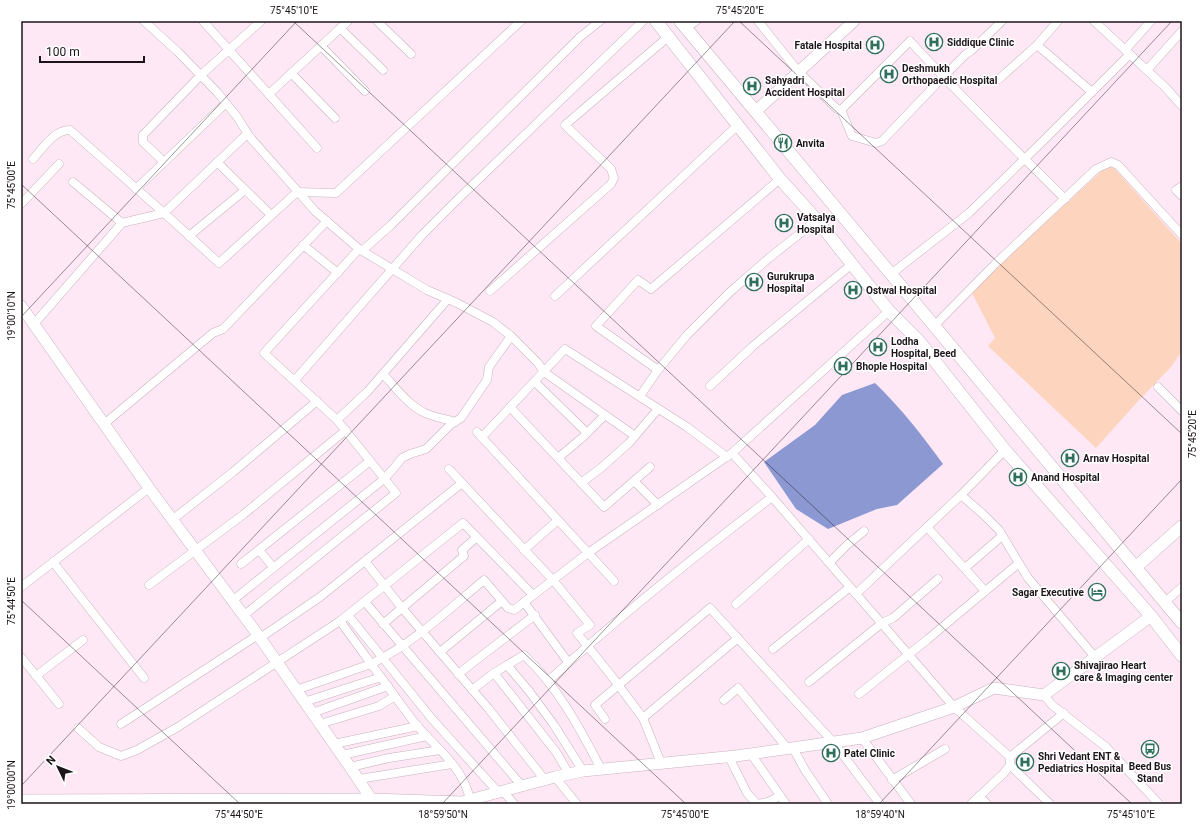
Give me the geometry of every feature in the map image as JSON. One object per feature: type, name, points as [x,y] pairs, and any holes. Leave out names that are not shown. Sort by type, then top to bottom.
[{"type":"main road","points":[[656,21],[780,179],[817,220],[889,311],[918,341],[1005,450],[1151,616],[1182,656]]},
{"type":"main road","points":[[756,112],[854,21]]},
{"type":"main road","points":[[683,25],[1182,623]]},
{"type":"main road","points":[[22,309],[172,520],[259,636],[277,664],[359,779],[373,802]]},
{"type":"main road","points":[[1136,567],[1182,526]]},
{"type":"main road","points":[[21,800],[61,802],[464,802],[550,778],[583,771],[729,757],[862,738],[954,707],[994,688],[1044,695],[1151,616]]},
{"type":"street","points":[[144,21],[201,75],[238,118],[247,134],[297,192],[327,221],[361,249],[392,269],[428,290],[493,322],[511,336],[544,372],[634,436]]},
{"type":"street","points":[[203,21],[317,148]]},
{"type":"street","points":[[164,162],[143,142],[143,135],[201,75],[261,21]]},
{"type":"street","points":[[268,94],[348,21]]},
{"type":"street","points":[[377,21],[411,54]]},
{"type":"street","points":[[33,159],[53,136],[64,130],[70,130],[219,263],[297,192],[336,193],[521,21]]},
{"type":"street","points":[[243,616],[396,493],[337,420],[317,400],[264,353],[361,249],[391,225],[574,43],[600,21]]},
{"type":"street","points":[[295,380],[422,235],[643,21]]},
{"type":"street","points":[[683,25],[696,21]]},
{"type":"street","points":[[758,21],[799,72],[837,109],[840,110],[852,136],[876,143],[882,141],[943,77],[1002,21]]},
{"type":"street","points":[[999,79],[1037,45],[1058,21]]},
{"type":"street","points":[[1094,21],[1166,88],[1182,106]]},
{"type":"street","points":[[891,274],[969,213],[1025,159],[1092,92],[1127,52],[1151,21]]},
{"type":"street","points":[[340,28],[383,70]]},
{"type":"street","points":[[1147,70],[1182,31]]},
{"type":"street","points":[[490,291],[611,184],[614,178],[611,169],[565,125],[668,37]]},
{"type":"street","points":[[840,110],[910,41],[943,77],[1065,199]]},
{"type":"street","points":[[1037,45],[1092,92]]},
{"type":"street","points":[[321,46],[365,91]]},
{"type":"street","points":[[291,73],[335,118]]},
{"type":"street","points":[[136,189],[226,103]]},
{"type":"street","points":[[555,296],[738,125]]},
{"type":"street","points":[[34,324],[122,223],[164,213],[247,134]]},
{"type":"street","points":[[217,162],[271,215]]},
{"type":"street","points":[[934,326],[995,264],[1096,169],[1111,162],[1118,165],[1182,235]]},
{"type":"street","points":[[21,204],[59,164]]},
{"type":"street","points":[[658,370],[596,326],[638,280],[651,289],[780,179]]},
{"type":"street","points":[[73,182],[122,223]]},
{"type":"street","points":[[1182,186],[1176,190],[1182,196]]},
{"type":"street","points":[[190,236],[245,190]]},
{"type":"street","points":[[640,396],[658,370],[687,334],[730,292],[817,220]]},
{"type":"street","points":[[104,424],[213,334],[222,329],[327,221]]},
{"type":"street","points":[[303,245],[338,273]]},
{"type":"street","points":[[710,386],[754,346],[852,264]]},
{"type":"street","points":[[337,420],[383,374],[448,299]]},
{"type":"street","points":[[296,690],[372,664],[383,658],[423,632],[484,580],[508,608],[514,610],[588,553],[729,455],[889,311]]},
{"type":"street","points":[[232,601],[384,479],[402,458],[426,449],[450,425],[461,418],[487,380],[489,367],[511,336]]},
{"type":"street","points":[[614,581],[480,435],[510,407],[565,350],[640,396],[729,455],[772,497],[954,707],[1010,761],[1050,804]]},
{"type":"street","points":[[383,374],[405,398],[423,412],[434,417],[455,422]]},
{"type":"street","points":[[535,382],[587,433]]},
{"type":"street","points":[[1158,386],[1182,411]]},
{"type":"street","points":[[172,520],[233,472],[317,400]]},
{"type":"street","points":[[510,407],[604,507],[650,467]]},
{"type":"street","points":[[581,483],[601,468],[629,443],[658,409]]},
{"type":"street","points":[[558,458],[604,416]]},
{"type":"street","points":[[149,585],[244,514],[346,430]]},
{"type":"street","points":[[856,594],[962,495],[1005,450]]},
{"type":"street","points":[[241,564],[370,461]]},
{"type":"street","points":[[449,468],[553,580],[590,625],[577,633],[643,718],[661,763]]},
{"type":"street","points":[[634,481],[658,505]]},
{"type":"street","points":[[121,724],[320,597],[462,483]]},
{"type":"street","points":[[21,587],[149,488]]},
{"type":"street","points":[[962,495],[999,530],[1028,578],[1095,657]]},
{"type":"street","points":[[548,681],[568,662],[695,556],[772,497]]},
{"type":"street","points":[[524,550],[558,520]]},
{"type":"street","points":[[78,728],[99,747],[121,756],[137,750],[178,727],[277,664],[340,621],[463,523],[533,595]]},
{"type":"street","points":[[927,527],[985,591]]},
{"type":"street","points":[[829,563],[864,531]]},
{"type":"street","points":[[965,568],[1002,536]]},
{"type":"street","points":[[383,624],[464,556],[462,550],[477,537]]},
{"type":"street","points":[[736,604],[809,539]]},
{"type":"street","points":[[258,550],[273,567]]},
{"type":"street","points":[[365,561],[402,608],[458,674],[550,778],[577,804]]},
{"type":"street","points":[[53,562],[144,678]]},
{"type":"street","points":[[859,694],[1019,563]]},
{"type":"street","points":[[810,682],[882,623],[893,618],[938,579]]},
{"type":"street","points":[[773,649],[850,587]]},
{"type":"street","points":[[1165,602],[1182,587]]},
{"type":"street","points":[[440,652],[502,601]]},
{"type":"street","points":[[365,602],[522,786]]},
{"type":"street","points":[[524,602],[568,662]]},
{"type":"street","points":[[605,718],[595,705],[710,608],[834,742],[880,804]]},
{"type":"street","points":[[348,615],[432,720],[476,767],[514,804]]},
{"type":"street","points":[[458,674],[535,615]]},
{"type":"street","points":[[340,621],[418,726],[452,764],[467,786],[464,802]]},
{"type":"street","points":[[643,718],[738,638]]},
{"type":"street","points":[[36,676],[83,640]]},
{"type":"street","points":[[472,690],[524,655],[548,681],[583,733],[601,769]]},
{"type":"street","points":[[21,657],[59,704]]},
{"type":"street","points":[[507,665],[554,724],[583,771]]},
{"type":"street","points":[[494,674],[556,752],[569,774]]},
{"type":"street","points":[[304,702],[381,677]]},
{"type":"street","points":[[312,713],[388,686]]},
{"type":"street","points":[[724,700],[738,688],[791,749],[828,804]]},
{"type":"street","points":[[1044,695],[1052,705],[1106,747],[1159,804]]},
{"type":"street","points":[[320,724],[380,706],[396,696]]},
{"type":"street","points":[[971,804],[1004,773],[1010,761],[1064,713]]},
{"type":"street","points":[[334,744],[418,726]]},
{"type":"street","points":[[342,756],[427,736]]},
{"type":"street","points":[[862,738],[911,804]]},
{"type":"street","points":[[892,780],[945,749]]},
{"type":"street","points":[[350,767],[389,758],[440,750]]},
{"type":"street","points":[[751,754],[786,804]]},
{"type":"street","points":[[729,757],[747,793],[757,804],[768,802],[780,796]]},
{"type":"street","points":[[359,779],[452,764]]},
{"type":"street","points":[[979,796],[987,804]]},
{"type":"shaded area","points":[[1107,166],[1114,168],[1182,244],[1182,351],[1171,367],[1096,448],[988,346],[995,338],[971,291]]},
{"type":"water","points":[[875,383],[911,422],[943,464],[897,505],[877,509],[828,529],[796,509],[764,462],[815,425],[842,395]]},
{"type":"place","name":"Siddique Clinic","points":[[934,42]]},
{"type":"place","name":"Fatale Hospital","points":[[875,45]]},
{"type":"place","name":"Deshmukh Orthopaedic Hospital","points":[[889,74]]},
{"type":"place","name":"Sahyadri Accident Hospital","points":[[752,86]]},
{"type":"place","name":"Anvita","points":[[783,143]]},
{"type":"place","name":"Vatsalya Hospital","points":[[784,223]]},
{"type":"place","name":"Gurukrupa Hospital","points":[[754,282]]},
{"type":"place","name":"Ostwal Hospital","points":[[853,290]]},
{"type":"place","name":"Lodha Hospital, Beed","points":[[878,347]]},
{"type":"place","name":"Bhople Hospital","points":[[843,366]]},
{"type":"place","name":"Arnav Hospital","points":[[1070,458]]},
{"type":"place","name":"Anand Hospital","points":[[1018,477]]},
{"type":"place","name":"Sagar Executive","points":[[1097,592]]},
{"type":"place","name":"Shivajirao Heart care & Imaging center","points":[[1061,671]]},
{"type":"place","name":"Beed Bus Stand","points":[[1150,749]]},
{"type":"place","name":"Patel Clinic","points":[[831,753]]},
{"type":"place","name":"Shri Vedant ENT & Pediatrics Hospital","points":[[1025,762]]}]
